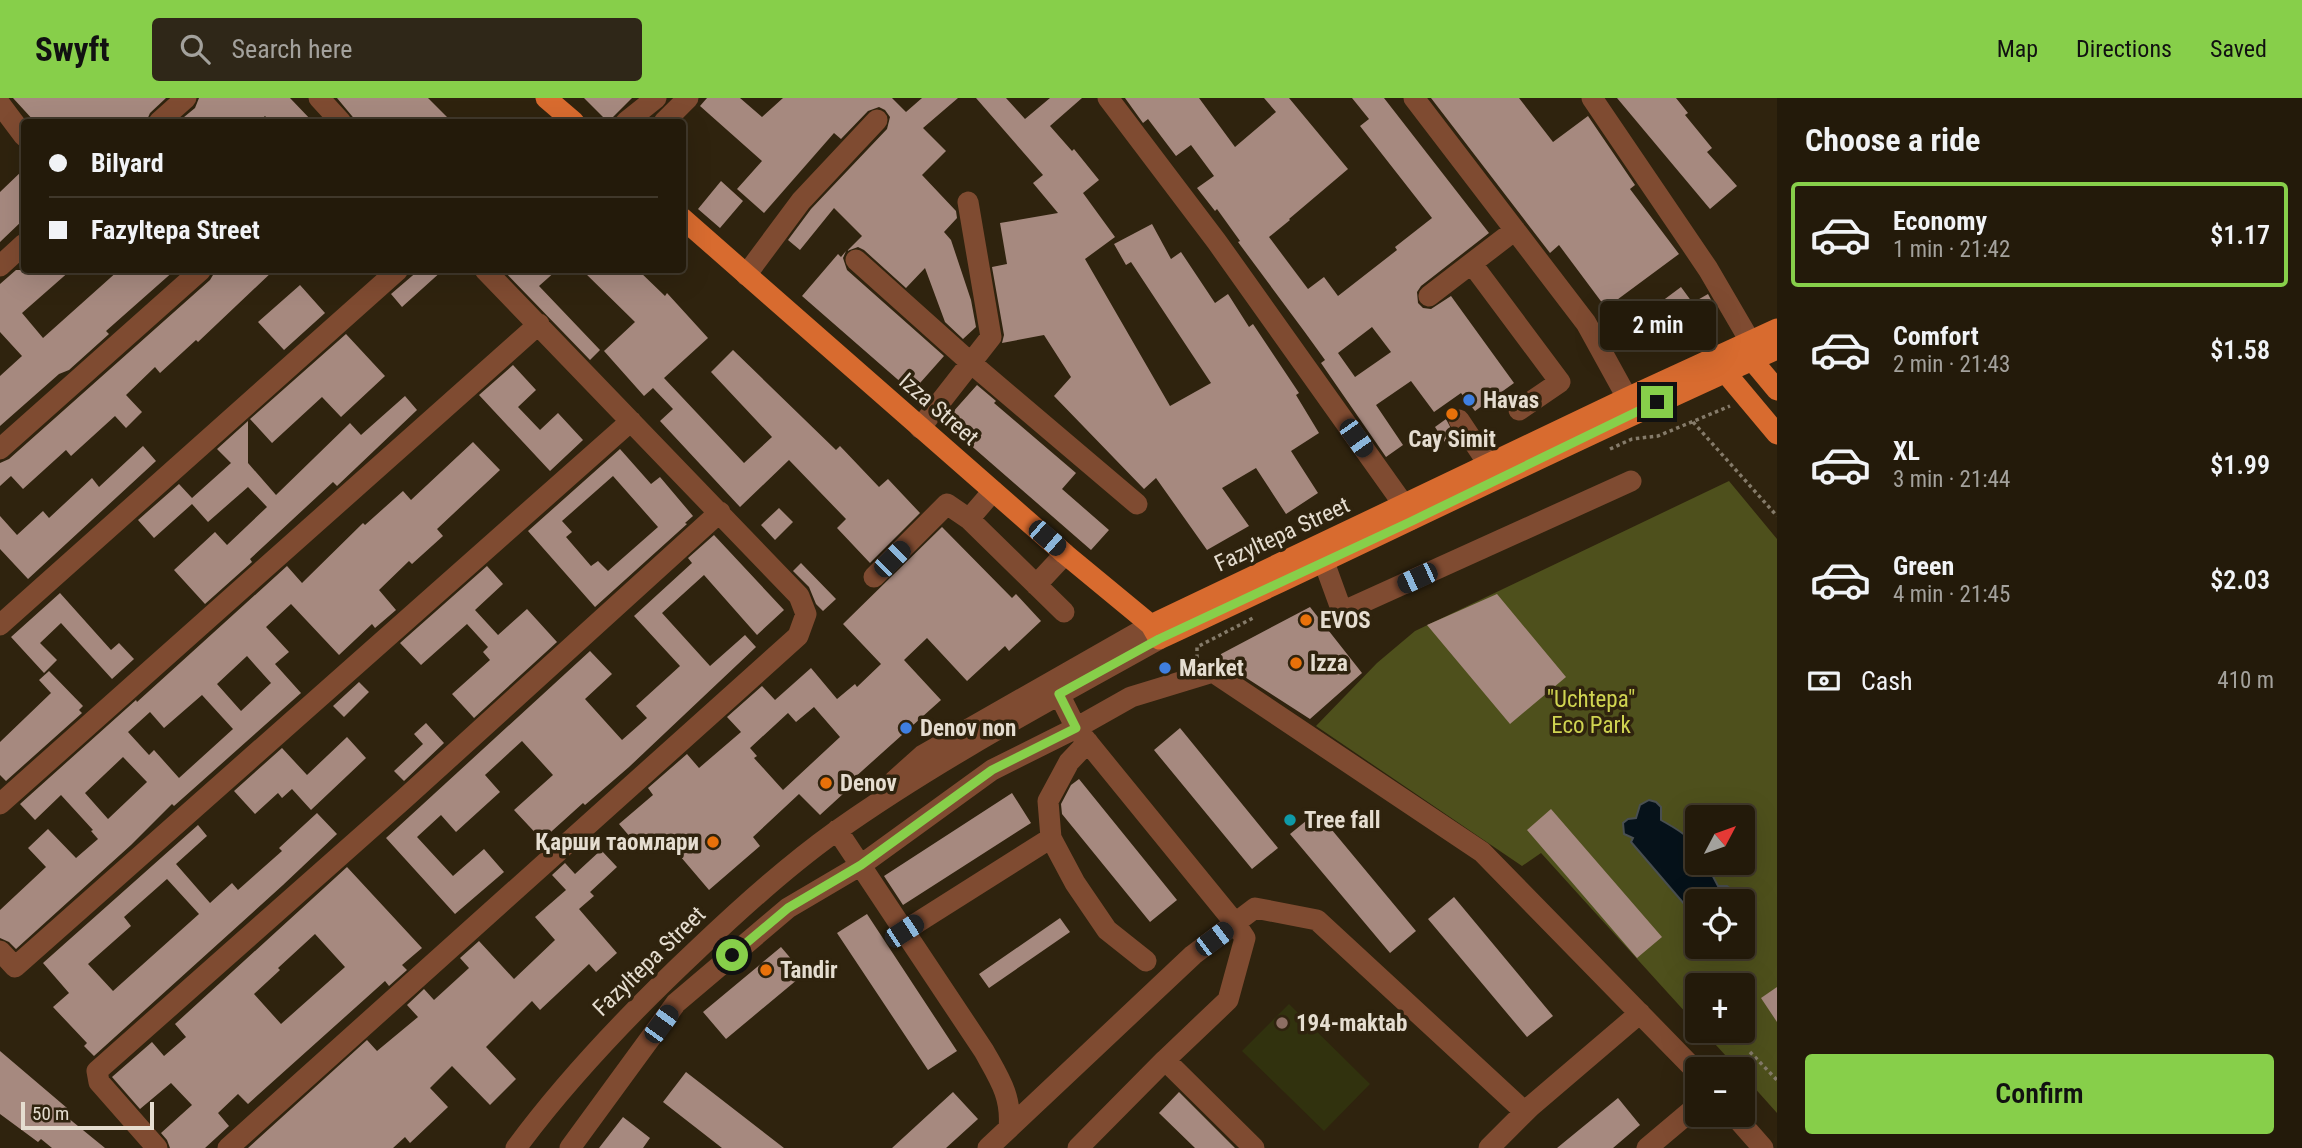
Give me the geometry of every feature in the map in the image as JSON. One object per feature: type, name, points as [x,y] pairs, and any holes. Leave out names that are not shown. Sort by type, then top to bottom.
[{"type":"main road","points":[[546,98],[570,119]]},
{"type":"main road","name":"Izza Street","points":[[686,222],[1155,632]]},
{"type":"main road","name":"Fazyltepa Street","points":[[1155,632],[1324,562],[1489,465],[1751,351],[1777,329]]},
{"type":"main road","name":"Fazyltepa Street","points":[[1751,351],[1777,349]]},
{"type":"main road","points":[[1751,351],[1777,390]]},
{"type":"main road","points":[[1726,362],[1747,398],[1777,434]]},
{"type":"main road","name":"Fazyltepa Street","points":[[1155,632],[1631,405]]},
{"type":"street","points":[[162,119],[186,98]]},
{"type":"street","points":[[319,98],[338,119]]},
{"type":"street","points":[[630,119],[656,98]]},
{"type":"street","points":[[667,119],[688,98]]},
{"type":"street","points":[[1108,98],[1216,242],[1407,514]]},
{"type":"street","points":[[1413,98],[1586,323],[1631,405]]},
{"type":"street","points":[[1592,98],[1708,269],[1751,351]]},
{"type":"street","points":[[0,104],[21,132]]},
{"type":"street","points":[[746,275],[801,201],[877,120]]},
{"type":"street","points":[[920,428],[991,338],[968,202]]},
{"type":"street","points":[[1429,296],[1515,230]]},
{"type":"street","points":[[0,266],[21,247]]},
{"type":"street","points":[[856,260],[971,363],[1137,504]]},
{"type":"street","points":[[1472,264],[1560,382],[1519,410]]},
{"type":"street","points":[[0,449],[198,273]]},
{"type":"street","points":[[0,625],[395,273]]},
{"type":"street","points":[[228,1148],[798,636],[806,614],[799,596],[488,273]]},
{"type":"street","points":[[0,804],[539,324]]},
{"type":"street","points":[[1459,420],[1489,465]]},
{"type":"street","points":[[0,951],[15,967],[631,421]]},
{"type":"street","points":[[1324,562],[1340,606],[1346,610],[1630,481]]},
{"type":"street","points":[[969,519],[993,491]]},
{"type":"street","points":[[874,577],[947,504],[969,519],[1064,612]]},
{"type":"street","points":[[157,1148],[99,1082],[97,1070],[404,799],[720,512]]},
{"type":"street","points":[[1036,585],[1065,554]]},
{"type":"street","name":"Fazyltepa Street","points":[[516,1148],[587,1059],[657,988],[786,868],[837,830],[933,768],[1059,694],[1155,632]]},
{"type":"street","name":"Fazyltepa Street","points":[[837,830],[923,754],[1155,632]]},
{"type":"street","points":[[570,1148],[676,1003],[788,908],[861,865],[992,770],[1082,735],[1130,697],[1213,672],[1482,852],[1685,1060]]},
{"type":"street","points":[[1059,694],[1082,735],[1245,938],[1228,1000],[1078,1148]]},
{"type":"street","points":[[1082,735],[1048,801],[1051,838],[1075,883],[1107,930],[1146,961]]},
{"type":"street","points":[[837,830],[960,1012],[1000,1079],[1011,1108],[1009,1128]]},
{"type":"street","points":[[904,931],[1051,838]]},
{"type":"street","points":[[988,1148],[1193,955],[1255,908],[1317,920],[1525,1112]]},
{"type":"street","points":[[1489,1148],[1525,1112],[1640,1013]]},
{"type":"street","points":[[1165,1060],[1254,1148]]},
{"type":"street","points":[[1647,1148],[1685,1116]]},
{"type":"street","points":[[1745,1127],[1763,1148]]},
{"type":"path","points":[[1607,450],[1632,439],[1658,436],[1747,398]]},
{"type":"path","points":[[1693,422],[1777,516]]},
{"type":"path","points":[[1199,676],[1196,647],[1257,616]]},
{"type":"path","points":[[1750,1052],[1777,1080]]},
{"type":"shaded area","points":[[1649,800],[1656,802],[1661,807],[1661,820],[1685,835],[1685,875],[1712,875],[1718,886],[1731,889],[1685,889],[1685,905],[1631,842],[1633,838],[1624,834],[1623,823],[1636,818],[1640,805]]},
{"type":"shaded area","points":[[1289,1004],[1370,1084],[1324,1131],[1242,1051]]},
{"type":"green space","name":"\"Uchtepa\" Eco Park","points":[[1729,481],[1777,539],[1777,1113],[1755,1088],[1755,1057],[1727,1057],[1714,1043],[1755,1043],[1755,973],[1685,973],[1685,1012],[1541,853],[1522,866],[1316,726],[1377,663],[1415,631]]},
{"type":"building","points":[[13,98],[166,98],[147,119],[32,119]]},
{"type":"building","points":[[199,98],[290,98],[310,119],[268,119],[265,116],[262,119],[182,119],[195,108]]},
{"type":"building","points":[[337,98],[428,98],[449,119],[354,119]]},
{"type":"building","points":[[584,98],[632,98],[611,119],[605,119]]},
{"type":"building","points":[[707,98],[740,98],[762,117],[783,98],[892,98],[906,112],[922,98],[958,98],[923,128],[946,151],[922,175],[956,211],[957,218],[944,232],[951,240],[971,300],[976,327],[963,339],[945,322],[925,268],[906,288],[864,250],[858,247],[847,251],[862,236],[834,208],[800,250],[788,240],[811,209],[887,129],[890,117],[885,110],[879,107],[868,111],[841,139],[834,133],[764,213],[737,189],[762,161],[700,106]]},
{"type":"building","points":[[976,98],[1006,98],[1025,119],[1050,98],[1082,98],[1050,126],[1072,151],[1074,149],[1099,180],[1083,193],[1115,237],[1085,259],[1170,406],[1211,383],[1131,262],[1126,265],[1114,244],[1152,224],[1171,259],[1181,252],[1215,303],[1228,294],[1249,327],[1253,324],[1299,393],[1296,395],[1319,433],[1291,451],[1318,493],[1286,514],[1256,468],[1222,488],[1249,526],[1207,550],[1156,478],[1144,489],[1054,396],[1071,377],[1044,335],[1002,343],[1004,335],[992,267],[1007,264],[1000,223],[1058,213],[1033,183],[1043,175]]},
{"type":"building","points":[[1125,98],[1199,98],[1235,147],[1276,112],[1264,98],[1289,98],[1348,169],[1269,237],[1308,289],[1324,277],[1338,296],[1397,250],[1395,247],[1432,218],[1360,126],[1369,119],[1352,98],[1384,98],[1489,233],[1421,286],[1417,292],[1418,303],[1423,308],[1431,309],[1451,296],[1514,383],[1475,411],[1461,393],[1434,412],[1411,381],[1376,405],[1403,445],[1386,457],[1321,363],[1325,360],[1238,242],[1240,241],[1217,209],[1215,211],[1197,188],[1214,176],[1191,145],[1176,156],[1148,119],[1143,123]],"holes":[[[1372,327],[1391,352],[1355,377],[1338,353]]]},
{"type":"building","points":[[1431,98],[1519,98],[1553,142],[1588,116],[1635,185],[1630,189],[1679,254],[1606,308],[1559,245],[1550,253]]},
{"type":"building","points":[[1617,98],[1676,98],[1688,113],[1685,115],[1712,148],[1707,152],[1737,186],[1710,209]]},
{"type":"building","points":[[21,172],[21,222],[0,242],[0,192]]},
{"type":"building","points":[[721,181],[743,201],[720,228],[698,209]]},
{"type":"building","points":[[846,251],[843,258],[847,270],[944,356],[912,392],[802,296],[838,254],[841,257]]},
{"type":"building","points":[[16,270],[21,270],[21,273],[68,273],[22,313],[43,338],[116,273],[172,273],[106,331],[109,334],[69,370],[59,374],[0,426],[0,376],[22,356],[0,332],[0,284]]},
{"type":"building","points":[[214,273],[271,273],[198,342],[196,340],[160,373],[155,367],[126,395],[142,412],[126,428],[115,416],[71,456],[66,450],[23,489],[11,476],[0,486],[0,463],[9,459],[210,280]]},
{"type":"building","points":[[416,273],[440,273],[402,307],[391,294]]},
{"type":"building","points":[[506,273],[554,273],[539,286],[600,350],[590,360]]},
{"type":"building","points":[[585,273],[641,273],[665,296],[667,293],[708,338],[664,378],[744,463],[772,437],[711,372],[733,350],[836,450],[840,446],[879,487],[888,479],[920,513],[870,563],[837,528],[846,519],[789,460],[740,507],[660,421],[673,409],[653,388],[644,396],[604,351],[635,322]]},
{"type":"building","points":[[300,285],[325,313],[284,350],[258,322]]},
{"type":"building","points":[[1681,287],[1692,302],[1633,345],[1622,331]]},
{"type":"building","points":[[1708,294],[1717,311],[1703,319],[1694,302]]},
{"type":"building","points":[[346,334],[385,376],[341,417],[322,397],[272,443],[250,419]]},
{"type":"building","points":[[513,365],[536,390],[518,407],[540,430],[558,413],[583,440],[550,471],[479,395]]},
{"type":"building","points":[[977,385],[996,401],[994,403],[1076,473],[1062,489],[1109,530],[1091,550],[944,422]]},
{"type":"building","points":[[405,396],[417,410],[337,486],[333,482],[205,604],[174,570],[215,532],[227,545],[267,507],[248,487],[208,522],[192,504],[154,538],[138,520],[179,484],[192,498],[231,463],[217,449],[248,421],[248,463],[276,495],[350,423],[361,435]]},
{"type":"building","points":[[1446,419],[1458,442],[1449,448],[1435,427]]},
{"type":"building","points":[[473,442],[500,470],[437,529],[443,536],[412,564],[409,561],[379,590],[396,610],[375,628],[372,624],[339,655],[291,604],[266,627],[289,652],[275,664],[301,693],[174,806],[172,804],[131,845],[16,949],[0,938],[0,910],[46,867],[28,848],[48,829],[76,858],[98,839],[61,795],[35,820],[20,804],[287,566],[302,583],[363,523],[365,525],[403,491],[411,500]],"holes":[[[247,656],[271,683],[241,711],[217,684]],[[202,695],[233,729],[179,778],[154,750],[149,755],[128,732],[150,712],[164,728]],[[123,757],[147,782],[108,819],[85,793]]]},
{"type":"building","points":[[143,446],[156,461],[28,579],[0,549],[0,516],[17,535],[43,511],[49,518],[92,478],[99,487]]},
{"type":"building","points":[[620,449],[651,484],[660,477],[693,516],[595,607],[528,531]],"holes":[[[613,476],[658,527],[608,571],[598,561],[591,566],[566,537],[572,532],[562,521]]]},
{"type":"building","points":[[779,508],[793,522],[775,540],[761,525]]},
{"type":"building","points":[[942,527],[1012,598],[1016,594],[1041,621],[1009,651],[1005,646],[967,681],[927,638],[904,660],[941,700],[853,779],[856,782],[820,815],[799,794],[753,837],[760,846],[709,890],[663,836],[643,852],[619,824],[653,795],[648,788],[687,754],[699,768],[741,732],[727,717],[762,686],[775,700],[811,668],[837,699],[855,684],[857,687],[881,664],[843,624]],"holes":[[[814,707],[840,737],[783,790],[754,758],[757,756],[750,748],[788,713],[796,722]]]},
{"type":"building","points":[[714,535],[784,610],[757,635],[704,575],[662,613],[710,666],[745,635],[756,647],[629,767],[542,840],[514,810],[553,775],[522,741],[485,775],[500,792],[456,832],[441,815],[417,837],[453,876],[484,849],[504,872],[455,914],[386,838],[590,651],[612,674],[585,699],[622,740],[647,718],[636,706],[680,666],[634,616],[692,563],[688,558]]},
{"type":"building","points":[[801,563],[836,599],[823,611],[816,604],[809,587],[793,571]]},
{"type":"building","points":[[487,566],[503,584],[475,610],[498,635],[527,609],[557,642],[474,718],[452,694],[490,660],[483,652],[488,647],[467,624],[421,665],[400,643]]},
{"type":"building","points":[[60,593],[111,650],[119,643],[134,659],[112,679],[61,623],[40,643],[57,660],[44,673],[11,637]]},
{"type":"building","points":[[1497,594],[1566,677],[1510,724],[1427,625]]},
{"type":"building","points":[[1310,607],[1362,673],[1310,719],[1220,661],[1221,654]]},
{"type":"building","points":[[49,671],[83,706],[79,710],[82,713],[6,781],[0,775],[0,742],[51,693],[39,680]]},
{"type":"building","points":[[359,682],[369,692],[344,717],[333,706]]},
{"type":"building","points":[[426,723],[444,743],[404,781],[394,771],[423,744],[414,734]]},
{"type":"building","points":[[1180,728],[1278,848],[1252,869],[1154,750]]},
{"type":"building","points":[[347,737],[366,758],[311,810],[292,789],[282,798],[278,793],[255,814],[234,791],[282,748],[307,775]]},
{"type":"building","points":[[1079,779],[1177,900],[1150,922],[1062,814],[1061,804],[1071,785]]},
{"type":"building","points":[[1012,793],[1031,823],[903,905],[884,876]]},
{"type":"building","points":[[1551,809],[1662,937],[1637,958],[1527,830]]},
{"type":"building","points":[[1317,812],[1416,931],[1390,953],[1290,834]]},
{"type":"building","points":[[317,813],[337,834],[94,1056],[84,1046],[87,1043],[53,1007],[69,993],[43,963],[198,825],[207,836],[176,864],[210,903],[232,883],[238,890],[282,851],[279,848]],"holes":[[[167,879],[199,914],[113,991],[88,964],[131,926],[124,917]]]},
{"type":"building","points":[[601,850],[617,867],[590,892],[594,896],[579,909],[617,953],[596,972],[589,964],[540,1010],[532,1001],[486,1047],[516,1079],[490,1105],[452,1066],[430,1088],[448,1107],[410,1143],[405,1137],[393,1148],[248,1148],[367,1040],[377,1051],[418,1017],[407,1005],[424,989],[434,1000],[469,968],[460,958],[479,941],[514,979],[555,940],[535,917],[566,890],[552,875],[565,863],[575,874]]},
{"type":"building","points":[[347,867],[422,948],[402,965],[407,970],[389,986],[385,981],[248,1104],[238,1094],[218,1113],[229,1126],[205,1148],[170,1148],[161,1133],[192,1105],[171,1083],[140,1109],[112,1077],[152,1042],[164,1056],[186,1037],[175,1024]],"holes":[[[315,934],[345,967],[281,1024],[254,994]]]},
{"type":"building","points":[[1454,897],[1553,1016],[1527,1037],[1428,919]]},
{"type":"building","points":[[867,914],[957,1051],[928,1070],[837,933]]},
{"type":"building","points":[[1060,918],[1070,932],[989,988],[979,974]]},
{"type":"building","points":[[781,947],[804,974],[726,1039],[703,1012]]},
{"type":"building","points":[[1777,987],[1777,1022],[1761,998]]},
{"type":"building","points":[[0,1051],[67,1108],[62,1113],[105,1148],[52,1148],[41,1139],[38,1142],[0,1114]]},
{"type":"building","points":[[686,1072],[784,1148],[722,1148],[663,1102]]},
{"type":"building","points":[[953,1092],[978,1119],[946,1148],[892,1148]]},
{"type":"building","points":[[1179,1092],[1235,1148],[1195,1148],[1159,1113]]},
{"type":"building","points":[[1618,1098],[1640,1125],[1613,1148],[1557,1148]]},
{"type":"building","points":[[623,1117],[650,1138],[643,1148],[599,1148]]},
{"type":"place","name":"Havas","points":[[1469,400]]},
{"type":"place","name":"Cay Simit","points":[[1452,414]]},
{"type":"place","name":"EVOS","points":[[1306,620]]},
{"type":"place","name":"Izza","points":[[1296,663]]},
{"type":"place","name":"Market","points":[[1165,668]]},
{"type":"place","name":"Denov non","points":[[906,728]]},
{"type":"place","name":"Denov","points":[[826,783]]},
{"type":"place","name":"Tree fall","points":[[1290,820]]},
{"type":"place","name":"Қарши таомлари","points":[[713,842]]},
{"type":"place","name":"Tandir","points":[[766,970]]},
{"type":"place","name":"194-maktab","points":[[1282,1023]]},
{"type":"route","points":[[732,955],[788,908],[861,865],[992,770],[1076,728],[1059,694],[1159,639],[1410,522],[1657,402]]}]
